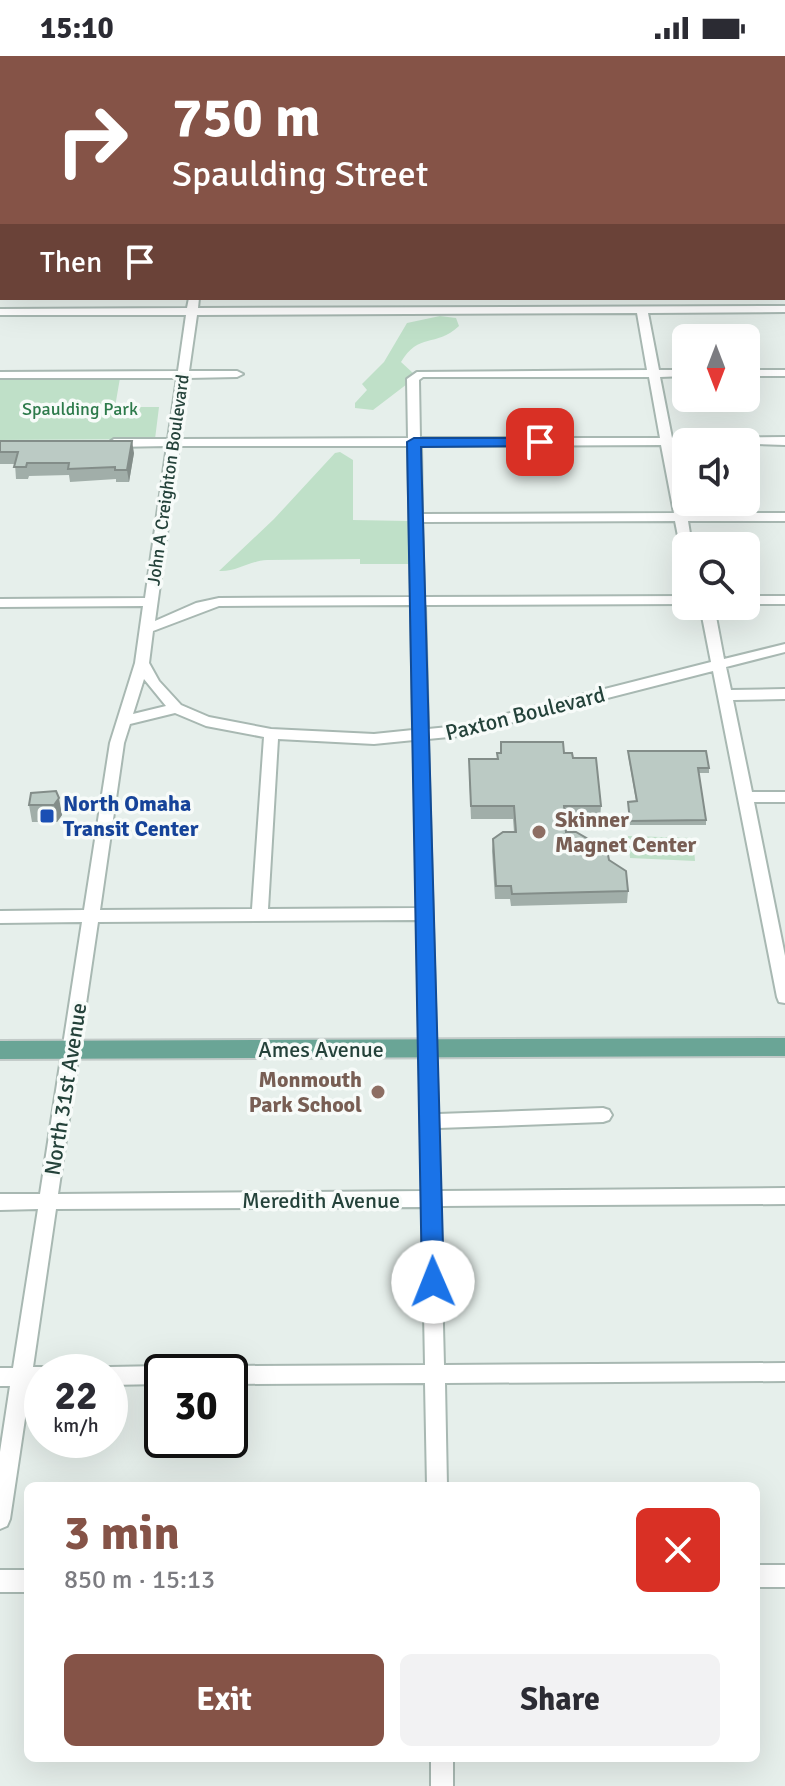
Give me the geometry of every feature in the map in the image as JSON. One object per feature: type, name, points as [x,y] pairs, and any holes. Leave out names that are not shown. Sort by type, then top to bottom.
[{"type":"main road","name":"Ames Avenue","points":[[0,1050],[785,1047]]},
{"type":"street","points":[[0,312],[193,305],[409,304],[642,310],[785,309]]},
{"type":"street","name":"John A Creighton Boulevard","points":[[142,663],[193,305]]},
{"type":"street","points":[[642,310],[684,532]]},
{"type":"street","points":[[437,1482],[414,377],[421,374],[672,373]]},
{"type":"street","points":[[760,373],[785,373]]},
{"type":"street","points":[[0,375],[237,374]]},
{"type":"street","points":[[92,443],[785,441]]},
{"type":"street","points":[[415,518],[785,517]]},
{"type":"street","points":[[147,628],[166,623],[203,605],[219,602],[672,600]]},
{"type":"street","points":[[760,600],[785,600]]},
{"type":"street","points":[[0,603],[150,602]]},
{"type":"street","points":[[710,620],[785,997]]},
{"type":"street","name":"Paxton Boulevard","points":[[142,663],[154,684],[176,708],[220,725],[271,734],[374,739],[422,737],[494,723],[785,648]]},
{"type":"street","name":"North 31st Avenue","points":[[34,1354],[48,1201],[91,916],[123,721],[142,663]]},
{"type":"street","points":[[726,695],[785,694]]},
{"type":"street","points":[[123,721],[176,708]]},
{"type":"street","points":[[260,915],[271,734]]},
{"type":"street","points":[[747,797],[785,797]]},
{"type":"street","points":[[0,917],[426,914]]},
{"type":"street","points":[[430,1121],[603,1115]]},
{"type":"street","name":"Meredith Avenue","points":[[0,1202],[785,1196]]},
{"type":"street","points":[[248,1375],[785,1372]]},
{"type":"street","points":[[0,1377],[24,1377]]},
{"type":"street","name":"North 31st Avenue","points":[[0,1519],[24,1412]]},
{"type":"street","points":[[760,1576],[785,1576]]},
{"type":"street","points":[[0,1581],[24,1581]]},
{"type":"street","points":[[442,1762],[442,1786]]},
{"type":"green space","points":[[440,316],[456,318],[459,326],[442,337],[421,343],[408,353],[401,362],[414,374],[411,381],[373,410],[355,408],[355,403],[367,390],[362,384],[384,362],[407,323]]},
{"type":"green space","name":"Spaulding Park","points":[[0,378],[120,378],[115,407],[159,407],[155,439],[0,440]]},
{"type":"green space","points":[[340,452],[353,460],[353,520],[408,521],[410,564],[360,564],[360,559],[267,560],[219,571],[274,519],[335,453]]},
{"type":"green space","points":[[628,836],[693,838],[695,861],[630,858]]},
{"type":"building","points":[[0,441],[132,441],[127,470],[115,470],[115,467],[68,469],[69,463],[27,463],[26,467],[14,467],[18,452],[0,452]]},
{"type":"building","name":"Skinner Magnet Center","points":[[501,742],[563,742],[564,753],[572,753],[573,758],[596,758],[601,806],[564,806],[566,832],[576,832],[607,850],[609,860],[626,871],[628,891],[512,894],[511,886],[496,886],[493,839],[503,832],[516,832],[514,806],[471,806],[469,759],[498,759]]},
{"type":"building","points":[[628,751],[706,751],[709,768],[698,768],[706,820],[630,821],[628,802],[637,801]]},
{"type":"building","points":[[56,791],[59,798],[54,805],[29,805],[31,793]]},
{"type":"place","name":"North Omaha Transit Center","points":[[47,816]]},
{"type":"place","name":"Skinner Magnet Center","points":[[539,832]]},
{"type":"place","name":"Monmouth Park School","points":[[378,1092]]},
{"type":"route","points":[[433,1282],[414,442],[540,442]]}]
